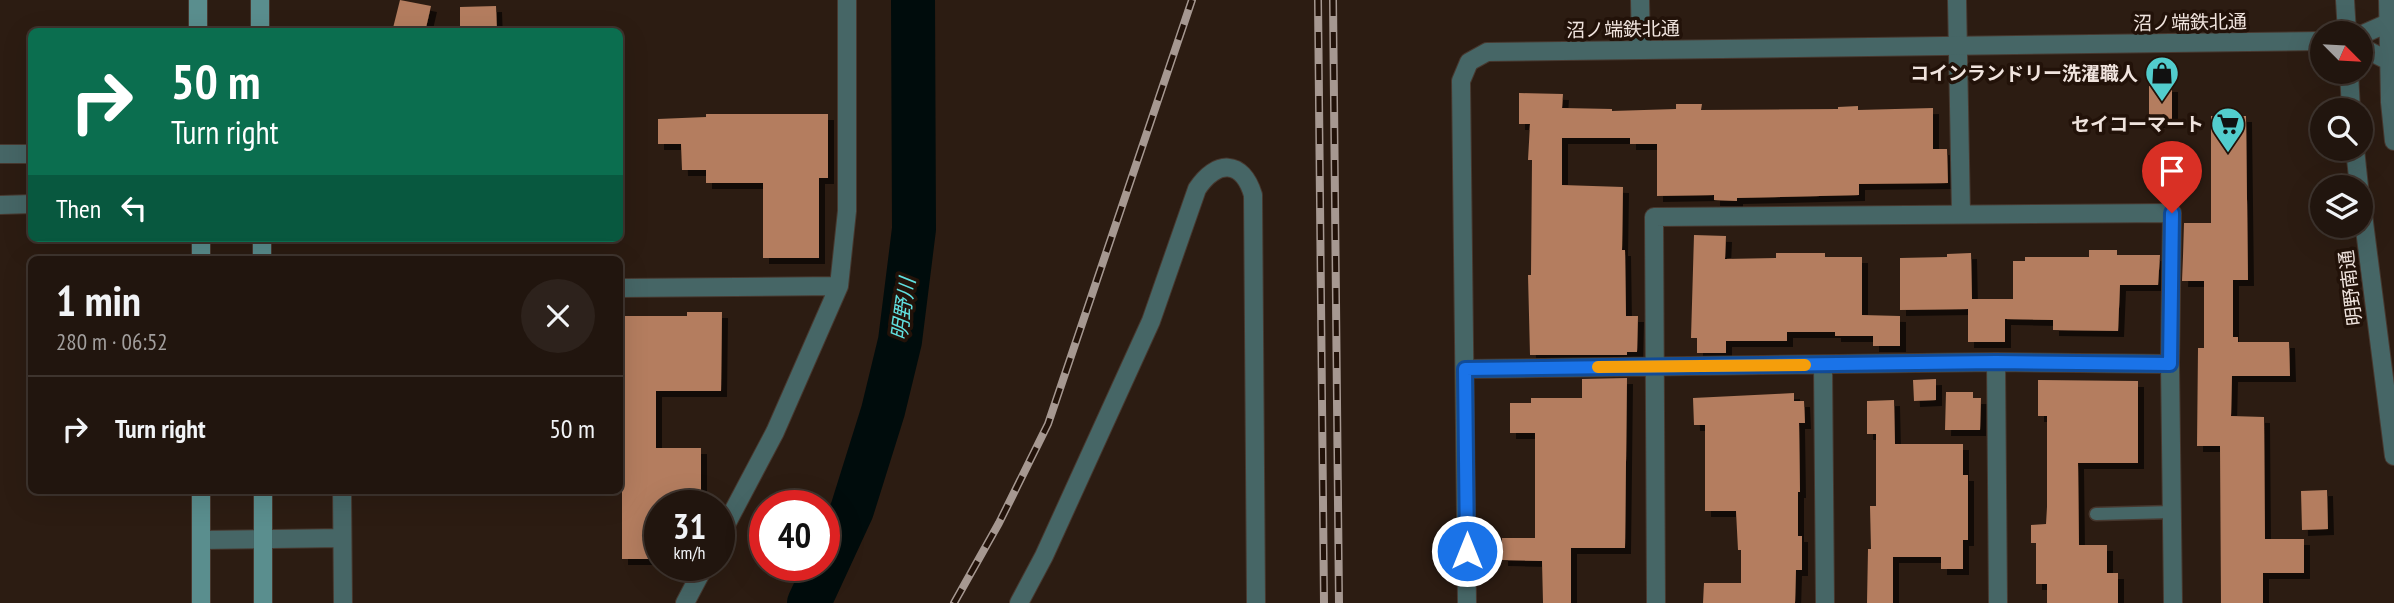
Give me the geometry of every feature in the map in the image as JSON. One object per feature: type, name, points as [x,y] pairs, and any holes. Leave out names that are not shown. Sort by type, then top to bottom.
[{"type":"main road","points":[[198,0],[198,28]]},
{"type":"main road","points":[[260,0],[260,28]]},
{"type":"main road","points":[[201,494],[201,603]]},
{"type":"main road","points":[[263,494],[263,603]]},
{"type":"street","points":[[735,508],[775,432],[839,286],[847,211],[847,0]]},
{"type":"street","points":[[1640,0],[1641,49]]},
{"type":"street","points":[[1957,0],[1961,213]]},
{"type":"street","points":[[2345,0],[2346,21]]},
{"type":"street","points":[[2388,0],[2394,141]]},
{"type":"street","points":[[2373,30],[2391,23]]},
{"type":"street","name":"沼ノ端鉄北通","points":[[1467,603],[1461,81],[1469,62],[1488,52],[2310,41]]},
{"type":"street","points":[[2373,53],[2391,61]]},
{"type":"street","points":[[0,155],[28,154]]},
{"type":"street","points":[[1019,603],[1044,556],[1151,321],[1197,189],[1205,177],[1216,169],[1228,167],[1240,171],[1249,180],[1253,195],[1256,603]]},
{"type":"street","points":[[0,205],[28,204]]},
{"type":"street","points":[[1657,603],[1654,217],[1961,213],[2172,213],[2170,364],[2173,603]]},
{"type":"street","name":"明野南通","points":[[2366,238],[2394,456]]},
{"type":"street","points":[[623,288],[839,286]]},
{"type":"street","points":[[1465,369],[1996,362],[2170,364]]},
{"type":"street","points":[[1996,362],[1998,603]]},
{"type":"street","points":[[1823,365],[1825,603]]},
{"type":"street","points":[[342,494],[344,603]]},
{"type":"street","points":[[201,540],[342,538]]},
{"type":"street","points":[[685,603],[697,581]]},
{"type":"lane","points":[[2096,514],[2172,512]]},
{"type":"building","points":[[400,0],[431,6],[426,28],[393,28]]},
{"type":"building","points":[[496,6],[497,28],[460,28],[460,7]]},
{"type":"building","name":"コインランドリー洗濯職人","points":[[2149,86],[2172,86],[2172,122],[2149,122]]},
{"type":"building","points":[[1519,93],[1563,94],[1562,108],[1612,111],[1676,109],[1676,104],[1702,104],[1701,110],[1838,109],[1858,106],[1858,110],[1933,108],[1933,149],[1947,149],[1948,183],[1859,184],[1859,195],[1737,198],[1737,201],[1714,200],[1714,195],[1657,196],[1657,144],[1630,144],[1630,138],[1562,138],[1562,185],[1623,187],[1622,250],[1625,250],[1626,316],[1638,316],[1637,352],[1627,352],[1627,355],[1530,355],[1528,275],[1531,275],[1532,160],[1528,160],[1530,124],[1519,124]]},
{"type":"building","points":[[706,114],[828,114],[828,178],[819,178],[819,258],[763,258],[763,183],[706,183],[706,170],[682,170],[681,144],[658,144],[658,119],[706,117]]},
{"type":"building","points":[[2211,116],[2246,116],[2248,280],[2233,280],[2233,337],[2238,337],[2238,342],[2289,342],[2290,376],[2232,376],[2231,416],[2264,417],[2265,539],[2304,539],[2304,573],[2263,573],[2263,603],[2221,603],[2220,446],[2197,446],[2198,348],[2204,348],[2204,281],[2182,281],[2184,223],[2211,223]]},
{"type":"building","points":[[1694,235],[1726,236],[1725,259],[1776,258],[1776,253],[1825,253],[1825,257],[1862,257],[1862,315],[1900,316],[1900,346],[1873,346],[1873,336],[1835,336],[1835,332],[1787,332],[1787,341],[1726,341],[1726,353],[1697,353],[1697,338],[1691,338]]},
{"type":"building","points":[[2089,250],[2117,250],[2117,255],[2160,255],[2158,285],[2120,285],[2118,331],[2053,330],[2053,320],[2005,319],[2005,342],[1968,342],[1968,309],[1900,310],[1900,258],[1947,257],[1947,254],[1971,253],[1972,299],[2013,299],[2013,261],[2025,261],[2025,257],[2089,257]]},
{"type":"building","points":[[687,312],[722,312],[721,391],[656,391],[656,448],[701,448],[701,490],[644,490],[644,559],[622,559],[623,316],[687,316]]},
{"type":"building","points":[[1627,378],[1625,548],[1571,548],[1571,603],[1543,603],[1542,561],[1502,560],[1502,538],[1535,538],[1535,433],[1510,433],[1510,403],[1531,403],[1531,398],[1582,398],[1582,379]]},
{"type":"building","points":[[1936,379],[1936,400],[1914,401],[1913,380]]},
{"type":"building","points":[[2038,380],[2138,381],[2138,463],[2078,463],[2079,545],[2107,545],[2107,573],[2118,573],[2118,603],[2047,603],[2047,584],[2036,584],[2036,543],[2031,543],[2031,525],[2046,524],[2047,507],[2047,416],[2038,416]]},
{"type":"building","points":[[1946,392],[1973,392],[1973,398],[1981,398],[1980,430],[1945,430]]},
{"type":"building","points":[[1794,393],[1794,401],[1804,401],[1805,423],[1799,423],[1798,536],[1802,536],[1802,570],[1796,570],[1795,603],[1703,603],[1704,583],[1741,583],[1741,550],[1738,550],[1736,511],[1705,511],[1705,425],[1694,425],[1693,398]]},
{"type":"building","points":[[1894,400],[1895,444],[1963,444],[1963,475],[1968,475],[1968,540],[1963,540],[1963,569],[1941,569],[1941,557],[1893,557],[1893,603],[1867,603],[1868,549],[1871,549],[1870,506],[1876,506],[1876,434],[1867,434],[1867,401]]},
{"type":"building","points":[[2327,490],[2328,529],[2302,530],[2301,491]]},
{"type":"waterway","name":"明野川","points":[[809,603],[852,510],[883,411],[900,341],[914,229],[913,0]]},
{"type":"railway","points":[[954,603],[999,523],[1048,424],[1192,0]]},
{"type":"railway","points":[[1318,0],[1324,603]]},
{"type":"railway","points":[[1333,0],[1339,603]]},
{"type":"slow traffic","points":[[1598,367],[1805,365]]},
{"type":"place","name":"コインランドリー洗濯職人","points":[[2162,103]]},
{"type":"place","name":"セイコーマート","points":[[2228,154]]},
{"type":"route","points":[[1467,551],[1465,369],[1996,362],[2170,364],[2172,213]]}]
